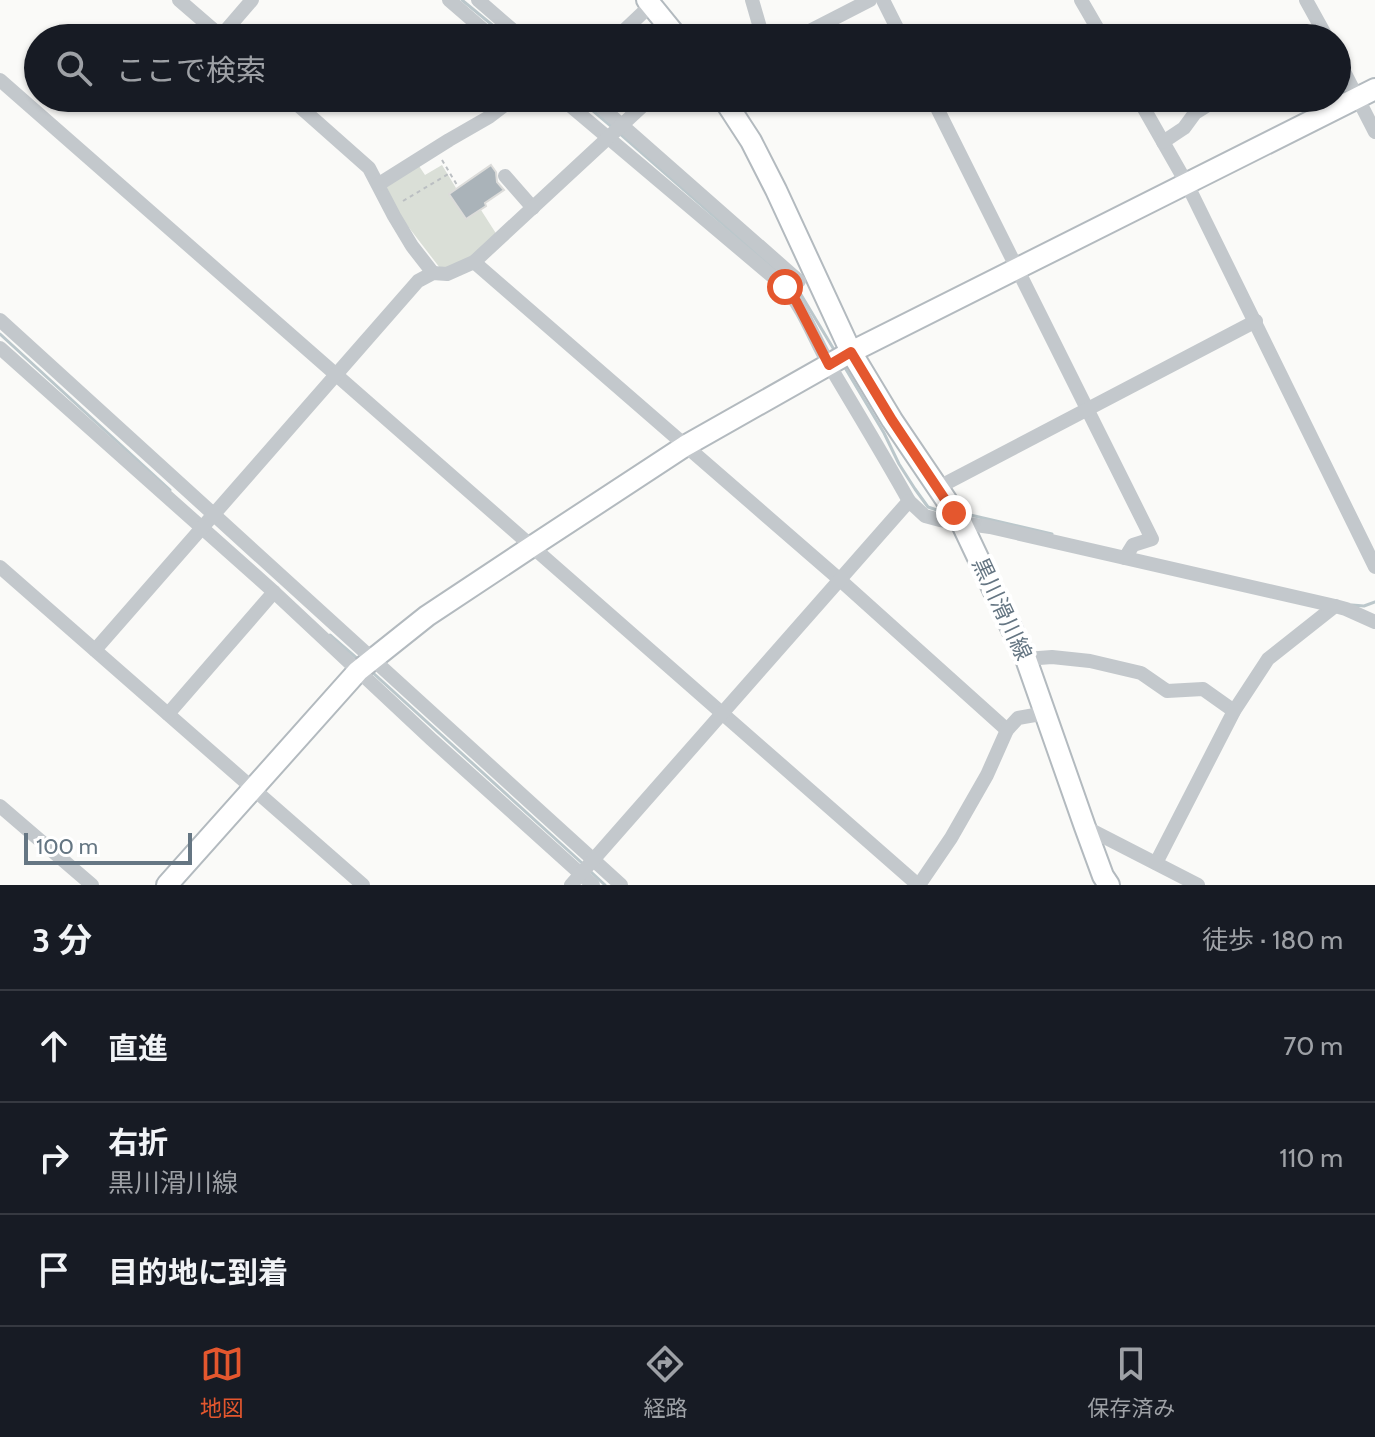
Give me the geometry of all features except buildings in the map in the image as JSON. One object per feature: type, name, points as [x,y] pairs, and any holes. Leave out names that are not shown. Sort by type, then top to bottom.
[{"type":"street","points":[[179,0],[207,24]]},
{"type":"street","points":[[233,24],[252,0]]},
{"type":"street","points":[[449,0],[477,24]]},
{"type":"street","points":[[478,0],[506,24]]},
{"type":"street","points":[[752,0],[759,24]]},
{"type":"street","points":[[823,24],[870,0]]},
{"type":"street","points":[[883,0],[895,24]]},
{"type":"street","points":[[1081,0],[1095,24]]},
{"type":"street","points":[[1306,0],[1319,24]]},
{"type":"street","points":[[629,24],[649,2],[667,24]]},
{"type":"street","points":[[1351,75],[1367,94],[1375,132]]},
{"type":"street","points":[[0,80],[24,101]]},
{"type":"street","points":[[36,112],[919,885],[987,775],[1007,730],[1018,718],[1046,713]]},
{"type":"street","points":[[306,112],[369,168],[412,246],[433,273]]},
{"type":"street","points":[[379,184],[496,112]]},
{"type":"street","points":[[577,112],[785,287],[796,301],[829,365],[909,501],[925,516],[990,527],[1335,606],[1375,622]]},
{"type":"street","points":[[607,112],[799,281]]},
{"type":"street","points":[[95,650],[418,281],[433,273],[447,274],[474,262],[636,112]]},
{"type":"street","name":"黒川滑川線","points":[[732,112],[776,190],[851,352],[892,420],[961,522],[1026,659],[1085,827],[1109,885]]},
{"type":"street","points":[[939,112],[1152,539],[1133,545],[1125,558]]},
{"type":"street","points":[[1146,112],[1187,184],[1256,321],[1375,567]]},
{"type":"street","points":[[1163,142],[1184,128],[1197,112]]},
{"type":"street","points":[[167,885],[367,663],[427,616],[685,446],[851,352],[1331,112]]},
{"type":"street","points":[[505,176],[533,208]]},
{"type":"street","points":[[474,262],[839,579],[1007,730]]},
{"type":"street","points":[[0,320],[214,514],[367,663],[621,885]]},
{"type":"street","points":[[937,488],[1256,321]]},
{"type":"street","points":[[0,348],[274,592],[367,663],[431,739],[576,880],[593,885]]},
{"type":"street","points":[[576,880],[909,501]]},
{"type":"street","points":[[0,567],[363,885]]},
{"type":"street","points":[[168,714],[274,592]]},
{"type":"street","points":[[1156,863],[1234,711],[1268,659],[1335,606]]},
{"type":"street","points":[[1026,659],[1052,657],[1090,661],[1141,673],[1167,691],[1203,689],[1234,711]]},
{"type":"street","points":[[0,806],[92,885]]},
{"type":"street","points":[[1085,827],[1198,885]]},
{"type":"path","points":[[435,148],[457,185]]},
{"type":"path","points":[[398,204],[450,173]]},
{"type":"shaded area","points":[[417,163],[425,175],[442,165],[456,188],[449,195],[466,219],[481,210],[497,235],[478,252],[456,265],[440,268],[400,216],[386,186]]},
{"type":"waterway","points":[[462,0],[491,24]]},
{"type":"waterway","points":[[594,112],[612,127]]},
{"type":"waterway","points":[[618,132],[781,275]]},
{"type":"waterway","points":[[793,285],[836,353]]},
{"type":"waterway","points":[[0,334],[170,490]]},
{"type":"waterway","points":[[844,366],[915,489],[928,507],[943,512]]},
{"type":"waterway","points":[[966,514],[1052,534]]},
{"type":"waterway","points":[[1352,605],[1364,606],[1375,602]]},
{"type":"waterway","points":[[330,635],[360,661]]},
{"type":"waterway","points":[[372,672],[582,863]]},
{"type":"waterway","points":[[590,871],[605,885]]},
{"type":"route","points":[[785,287],[796,301],[829,365],[851,352],[954,513]]}]
